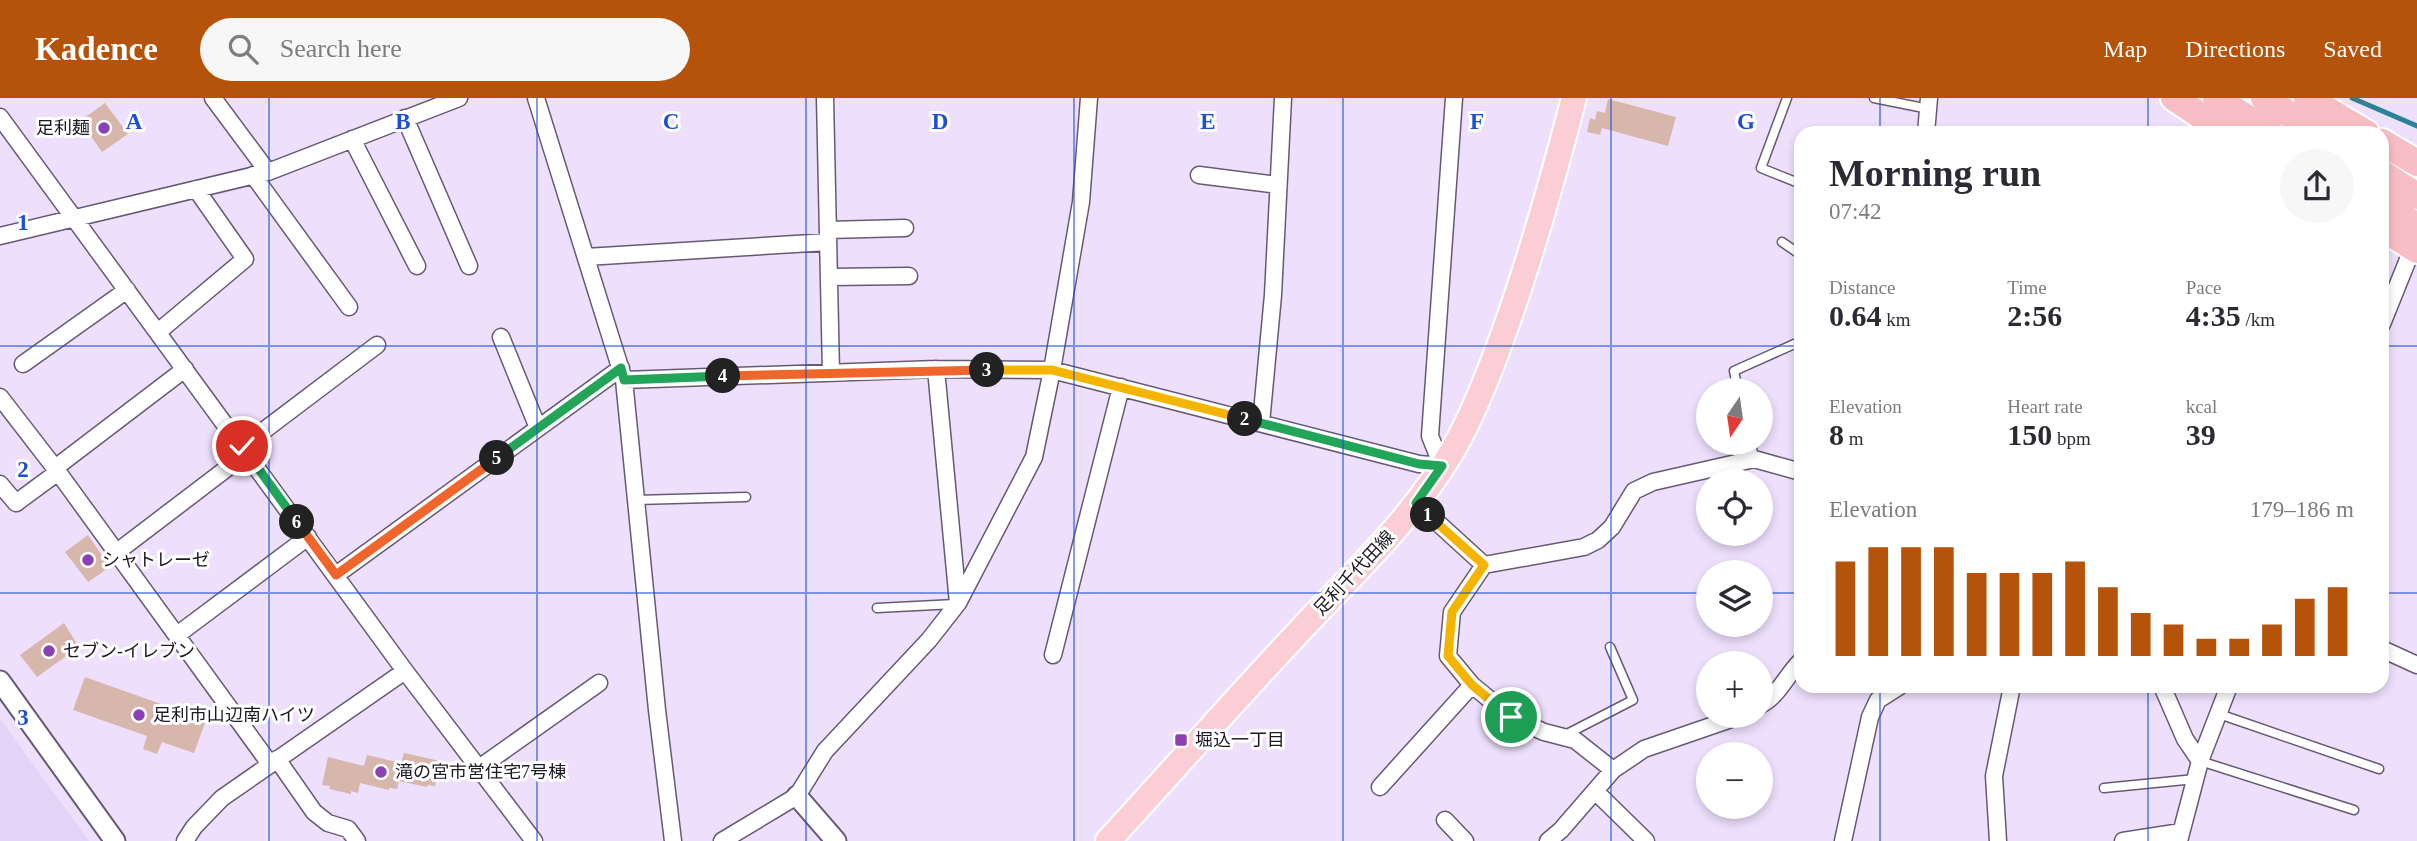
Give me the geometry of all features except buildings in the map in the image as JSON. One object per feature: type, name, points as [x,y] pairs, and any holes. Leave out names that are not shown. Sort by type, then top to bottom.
[{"type":"highway","points":[[2174,98],[2216,126]]},
{"type":"highway","points":[[2216,98],[2260,126]]},
{"type":"highway","points":[[2264,98],[2308,126]]},
{"type":"highway","points":[[2307,98],[2354,126]]},
{"type":"highway","points":[[2389,146],[2417,163]]},
{"type":"highway","points":[[2389,177],[2417,195]]},
{"type":"highway","points":[[2389,211],[2416,240]]},
{"type":"highway","points":[[2389,230],[2416,240]]},
{"type":"main road","name":"足利千代田線","points":[[1108,841],[1382,545],[1442,466],[1472,412],[1501,341],[1535,245],[1574,98]]},
{"type":"street","points":[[213,98],[349,307]]},
{"type":"street","points":[[0,236],[260,173],[459,98]]},
{"type":"street","points":[[536,98],[623,374],[673,841]]},
{"type":"street","points":[[825,98],[831,373]]},
{"type":"street","points":[[722,841],[797,796],[825,751],[929,640],[958,603],[1034,457],[1081,202],[1089,98]]},
{"type":"street","points":[[1261,423],[1273,295],[1283,98]]},
{"type":"street","points":[[336,575],[538,428],[623,374],[1052,370],[1419,464],[1442,466],[1430,436],[1454,98]]},
{"type":"street","points":[[1927,126],[1929,104]]},
{"type":"street","points":[[0,117],[405,671],[534,841]]},
{"type":"street","points":[[405,118],[469,266]]},
{"type":"street","points":[[352,139],[416,266]]},
{"type":"street","points":[[1199,175],[1278,185]]},
{"type":"street","points":[[158,332],[245,259],[196,189]]},
{"type":"street","points":[[586,257],[905,228]]},
{"type":"street","points":[[2389,307],[2416,240]]},
{"type":"street","points":[[829,277],[909,276]]},
{"type":"street","points":[[23,365],[127,290]]},
{"type":"street","points":[[501,337],[538,428]]},
{"type":"street","points":[[117,552],[377,345]]},
{"type":"street","points":[[0,484],[16,503],[185,369]]},
{"type":"street","points":[[936,369],[958,603]]},
{"type":"street","points":[[1053,656],[1121,387]]},
{"type":"street","points":[[0,397],[57,470],[177,635],[314,812],[328,823],[348,829],[357,841]]},
{"type":"street","points":[[1613,770],[1576,740],[1544,732],[1511,717],[1472,685],[1448,656],[1452,612],[1484,565],[1584,547],[1598,540],[1612,527],[1634,491],[1653,482],[1754,459],[1794,470]]},
{"type":"street","points":[[1416,503],[1484,565]]},
{"type":"street","points":[[177,635],[308,537]]},
{"type":"street","points":[[2389,652],[2417,665]]},
{"type":"street","points":[[1773,699],[1794,668]]},
{"type":"street","points":[[185,841],[194,827],[222,798],[405,671]]},
{"type":"street","points":[[0,681],[115,841]]},
{"type":"street","points":[[479,768],[599,683]]},
{"type":"street","points":[[1380,787],[1472,685]]},
{"type":"street","points":[[1843,841],[1870,717],[1878,701],[1890,693]]},
{"type":"street","points":[[1998,841],[1994,776],[2011,693]]},
{"type":"street","points":[[2165,693],[2185,739],[2200,761]]},
{"type":"street","points":[[2123,841],[2180,837],[2200,761],[2227,693]]},
{"type":"street","points":[[1548,841],[1561,830],[1613,770],[1644,749],[1705,728]]},
{"type":"street","points":[[1595,791],[1646,841]]},
{"type":"street","points":[[797,796],[836,841]]},
{"type":"street","points":[[1445,820],[1465,841]]},
{"type":"lane","points":[[1787,98],[1761,168],[1794,181]]},
{"type":"lane","points":[[1874,98],[1929,104]]},
{"type":"lane","points":[[1782,242],[1794,250]]},
{"type":"lane","points":[[1735,378],[1734,371],[1794,344]]},
{"type":"lane","points":[[1753,455],[1754,459]]},
{"type":"lane","points":[[636,500],[746,497]]},
{"type":"lane","points":[[877,608],[958,603]]},
{"type":"lane","points":[[1562,737],[1633,700],[1609,648]]},
{"type":"lane","points":[[2219,714],[2379,769]]},
{"type":"lane","points":[[2200,761],[2354,810]]},
{"type":"lane","points":[[2104,788],[2195,779]]},
{"type":"shaded area","points":[[0,719],[89,841],[0,841]]},
{"type":"waterway","points":[[2352,98],[2417,126]]},
{"type":"place","name":"足利麺","points":[[104,128]]},
{"type":"place","name":"シャトレーゼ","points":[[88,560]]},
{"type":"place","name":"セブン-イレブン","points":[[49,651]]},
{"type":"place","name":"足利市山辺南ハイツ","points":[[139,715]]},
{"type":"place","name":"堀込一丁目","points":[[1181,740]]},
{"type":"place","name":"滝の宮市営住宅7号棟","points":[[381,772]]},
{"type":"route","points":[[242,446],[336,575],[621,368],[624,380],[936,369],[1052,370],[1419,464],[1442,466],[1416,503],[1484,565],[1452,612],[1448,656],[1472,685],[1511,717]]}]
